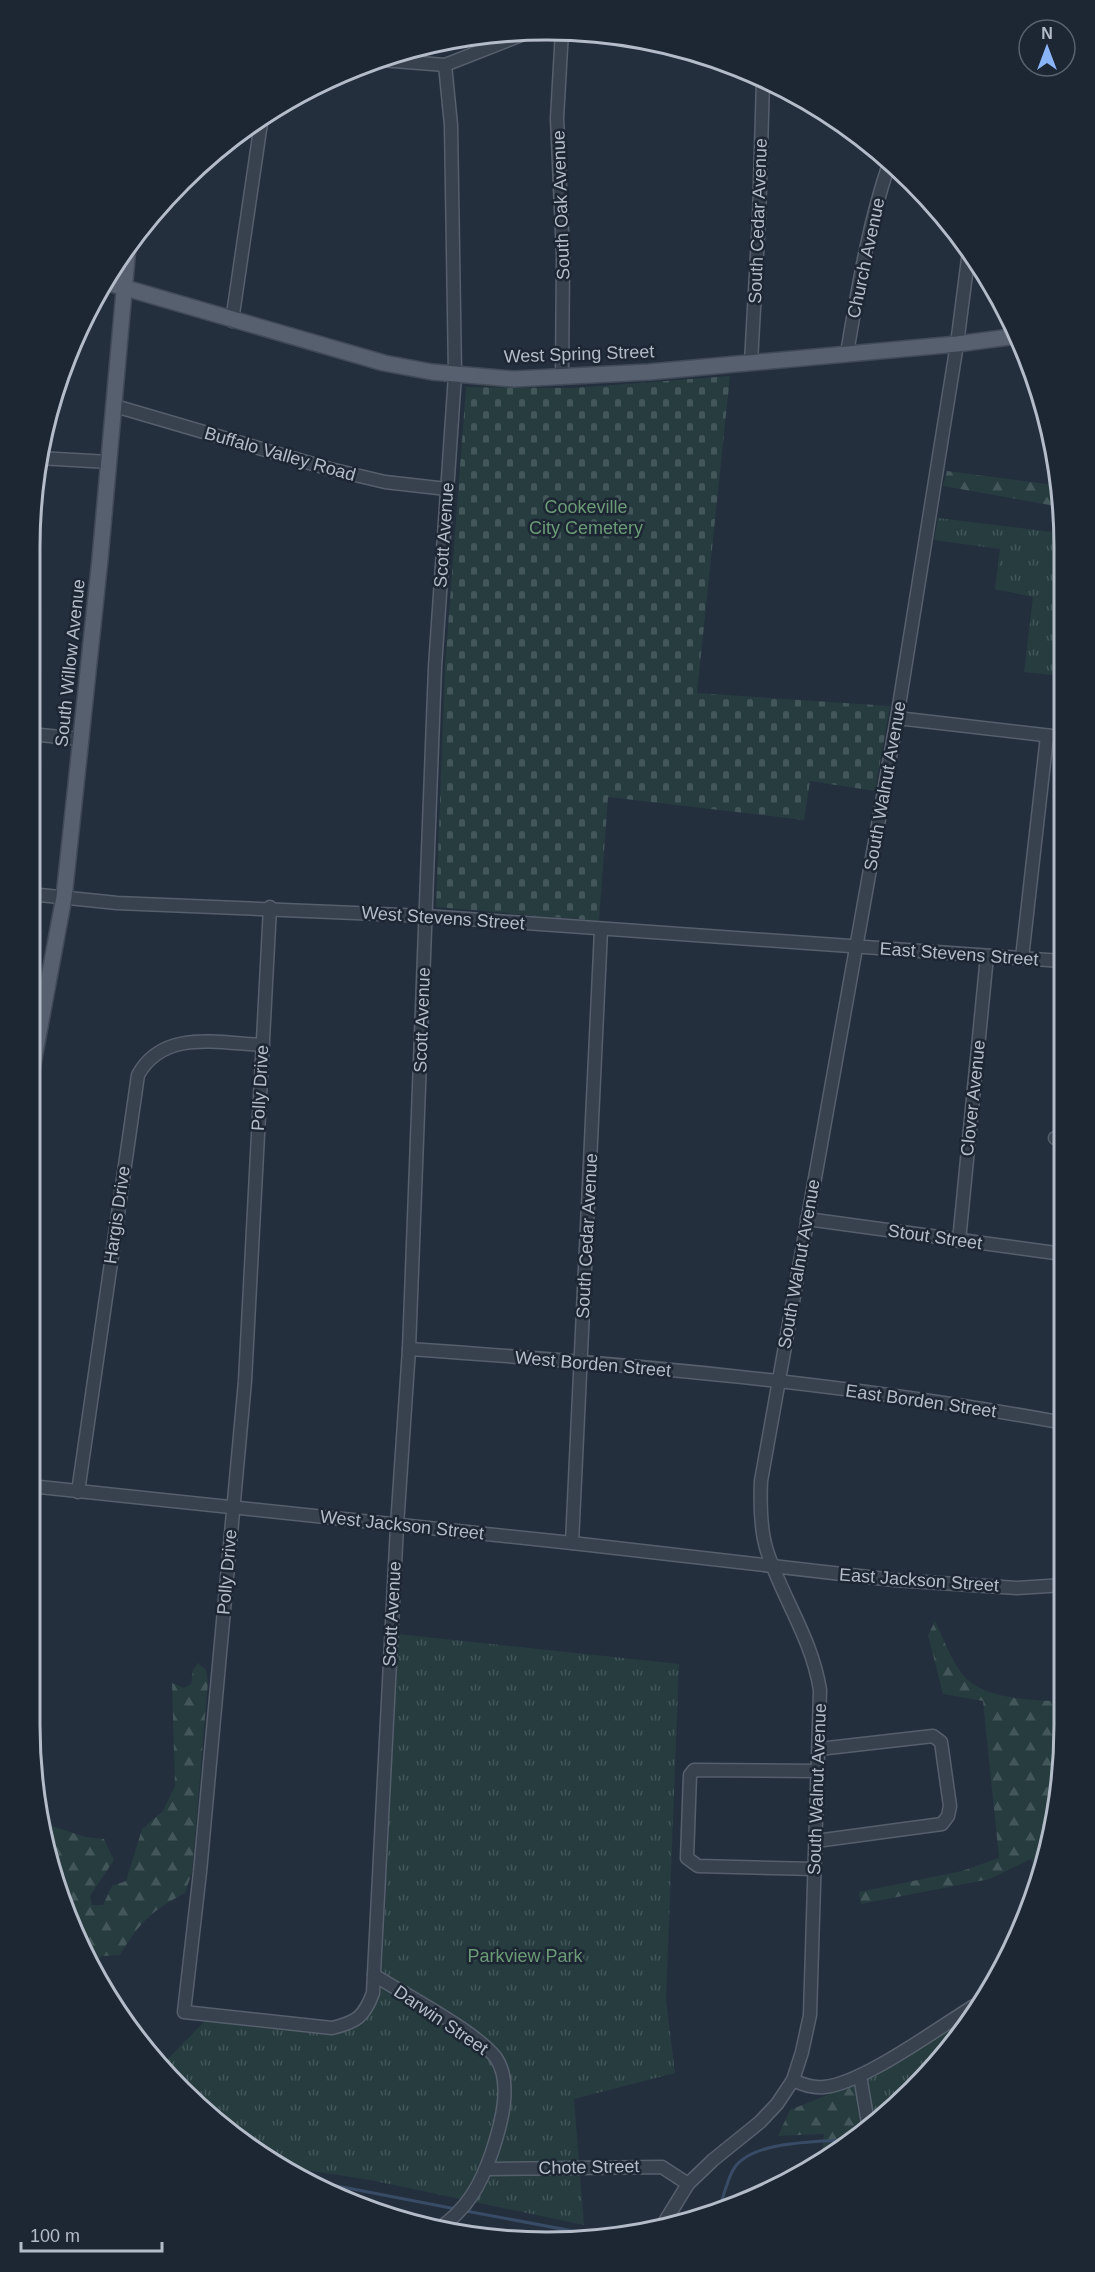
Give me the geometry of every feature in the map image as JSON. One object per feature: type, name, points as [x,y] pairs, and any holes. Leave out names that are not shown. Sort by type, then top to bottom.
[{"type":"main road","name":"South Willow Avenue","points":[[40,1026],[64,897],[115,406],[127,265]]},
{"type":"main road","name":"West Spring Street","points":[[114,285],[374,361],[455,375],[562,378],[957,344],[1009,337]]},
{"type":"street","name":"South Oak Avenue","points":[[561,41],[557,118],[563,256],[562,378]]},
{"type":"street","points":[[402,62],[445,66],[501,43]]},
{"type":"street","name":"Scott Avenue","points":[[374,1975],[397,1526],[409,1349],[434,686],[455,375],[451,124],[445,66]]},
{"type":"street","name":"South Cedar Avenue","points":[[751,362],[759,219],[763,89]]},
{"type":"street","points":[[232,321],[260,130]]},
{"type":"street","name":"Church Avenue","points":[[847,353],[864,247],[875,202],[887,170]]},
{"type":"street","name":"South Walnut Avenue","points":[[668,2217],[688,2184],[713,2160],[760,2122],[777,2104],[793,2080],[810,2015],[822,1712],[816,1664],[766,1549],[760,1500],[765,1448],[897,718],[957,344],[967,264]]},
{"type":"street","name":"Buffalo Valley Road","points":[[115,406],[340,471],[385,482],[447,489]]},
{"type":"street","points":[[49,459],[109,462]]},
{"type":"street","points":[[897,718],[1054,736]]},
{"type":"street","points":[[40,735],[81,739]]},
{"type":"street","points":[[1022,958],[1047,736]]},
{"type":"street","name":"West Stevens Street","points":[[40,895],[117,903],[270,907],[426,916],[856,948]]},
{"type":"street","name":"Polly Drive","points":[[270,907],[245,1381],[200,1872],[184,2012],[332,2028],[353,2023],[367,2009],[373,1993],[374,1975]]},
{"type":"street","name":"South Cedar Avenue","points":[[572,1543],[601,930]]},
{"type":"street","name":"East Stevens Street","points":[[856,948],[1054,960]]},
{"type":"street","name":"Clover Avenue","points":[[959,1241],[987,956]]},
{"type":"street","name":"Hargis Drive","points":[[78,1492],[138,1075],[146,1061],[161,1048],[173,1045],[189,1042],[263,1045]]},
{"type":"street","name":"Stout Street","points":[[807,1219],[1054,1253]]},
{"type":"street","name":"West Borden Street","points":[[409,1349],[581,1362],[778,1381]]},
{"type":"street","name":"East Borden Street","points":[[778,1381],[1054,1422]]},
{"type":"street","name":"West Jackson Street","points":[[40,1487],[572,1543],[774,1568]]},
{"type":"street","name":"East Jackson Street","points":[[774,1568],[936,1583],[1017,1588],[1054,1586]]},
{"type":"street","points":[[816,1841],[942,1824],[948,1816],[950,1806],[942,1742],[933,1736],[819,1749]]},
{"type":"street","points":[[815,1869],[698,1866],[687,1858],[690,1775],[694,1770],[818,1771]]},
{"type":"street","name":"Darwin Street","points":[[374,1975],[477,2040],[496,2058],[502,2075],[504,2100],[496,2139],[486,2169],[461,2210],[447,2222]]},
{"type":"street","points":[[793,2080],[808,2087],[825,2087],[860,2076],[965,2011]]},
{"type":"street","points":[[860,2076],[867,2118]]},
{"type":"street","name":"Chote Street","points":[[486,2169],[662,2167],[688,2184]]},
{"type":"green space","name":"Cookeville City Cemetery","points":[[730,376],[697,693],[890,706],[875,791],[810,781],[804,820],[608,797],[599,921],[436,907],[445,667],[466,387],[573,388]]},
{"type":"green space","points":[[947,471],[1050,485],[1052,505],[943,486]]},
{"type":"green space","points":[[938,518],[1054,532],[1054,675],[1024,672],[1033,597],[995,589],[1000,549],[934,540]]},
{"type":"green space","points":[[935,1621],[955,1663],[972,1684],[984,1690],[1011,1697],[1054,1701],[1050,1791],[1037,1856],[1034,1866],[1031,1859],[990,1879],[861,1904],[859,1892],[962,1871],[999,1858],[983,1701],[943,1694],[928,1635]]},
{"type":"green space","name":"Parkview Park","points":[[398,1634],[679,1664],[666,2000],[675,2073],[574,2099],[584,2225],[370,2180],[306,2170],[239,2127],[213,2106],[167,2060],[206,2020],[305,2031],[342,2031],[353,2029],[367,2018],[381,1993]]},
{"type":"green space","points":[[198,1663],[206,1670],[208,1681],[192,1872],[185,1893],[147,1918],[120,1955],[101,1956],[98,1960],[67,1887],[51,1826],[85,1837],[104,1839],[114,1860],[90,1896],[92,1905],[103,1905],[112,1886],[126,1881],[142,1829],[163,1811],[175,1786],[172,1683],[184,1688],[191,1684],[193,1670]]},
{"type":"green space","points":[[967,2009],[929,2059],[866,2119],[860,2076]]},
{"type":"green space","points":[[959,2021],[929,2059],[882,2106],[822,2150],[824,2134],[778,2136],[790,2110],[854,2084]]},
{"type":"waterway","points":[[722,2201],[733,2170],[742,2160],[755,2153],[787,2144],[838,2140]]},
{"type":"waterway","points":[[339,2186],[456,2209]]},
{"type":"waterway","points":[[466,2211],[571,2231]]}]
